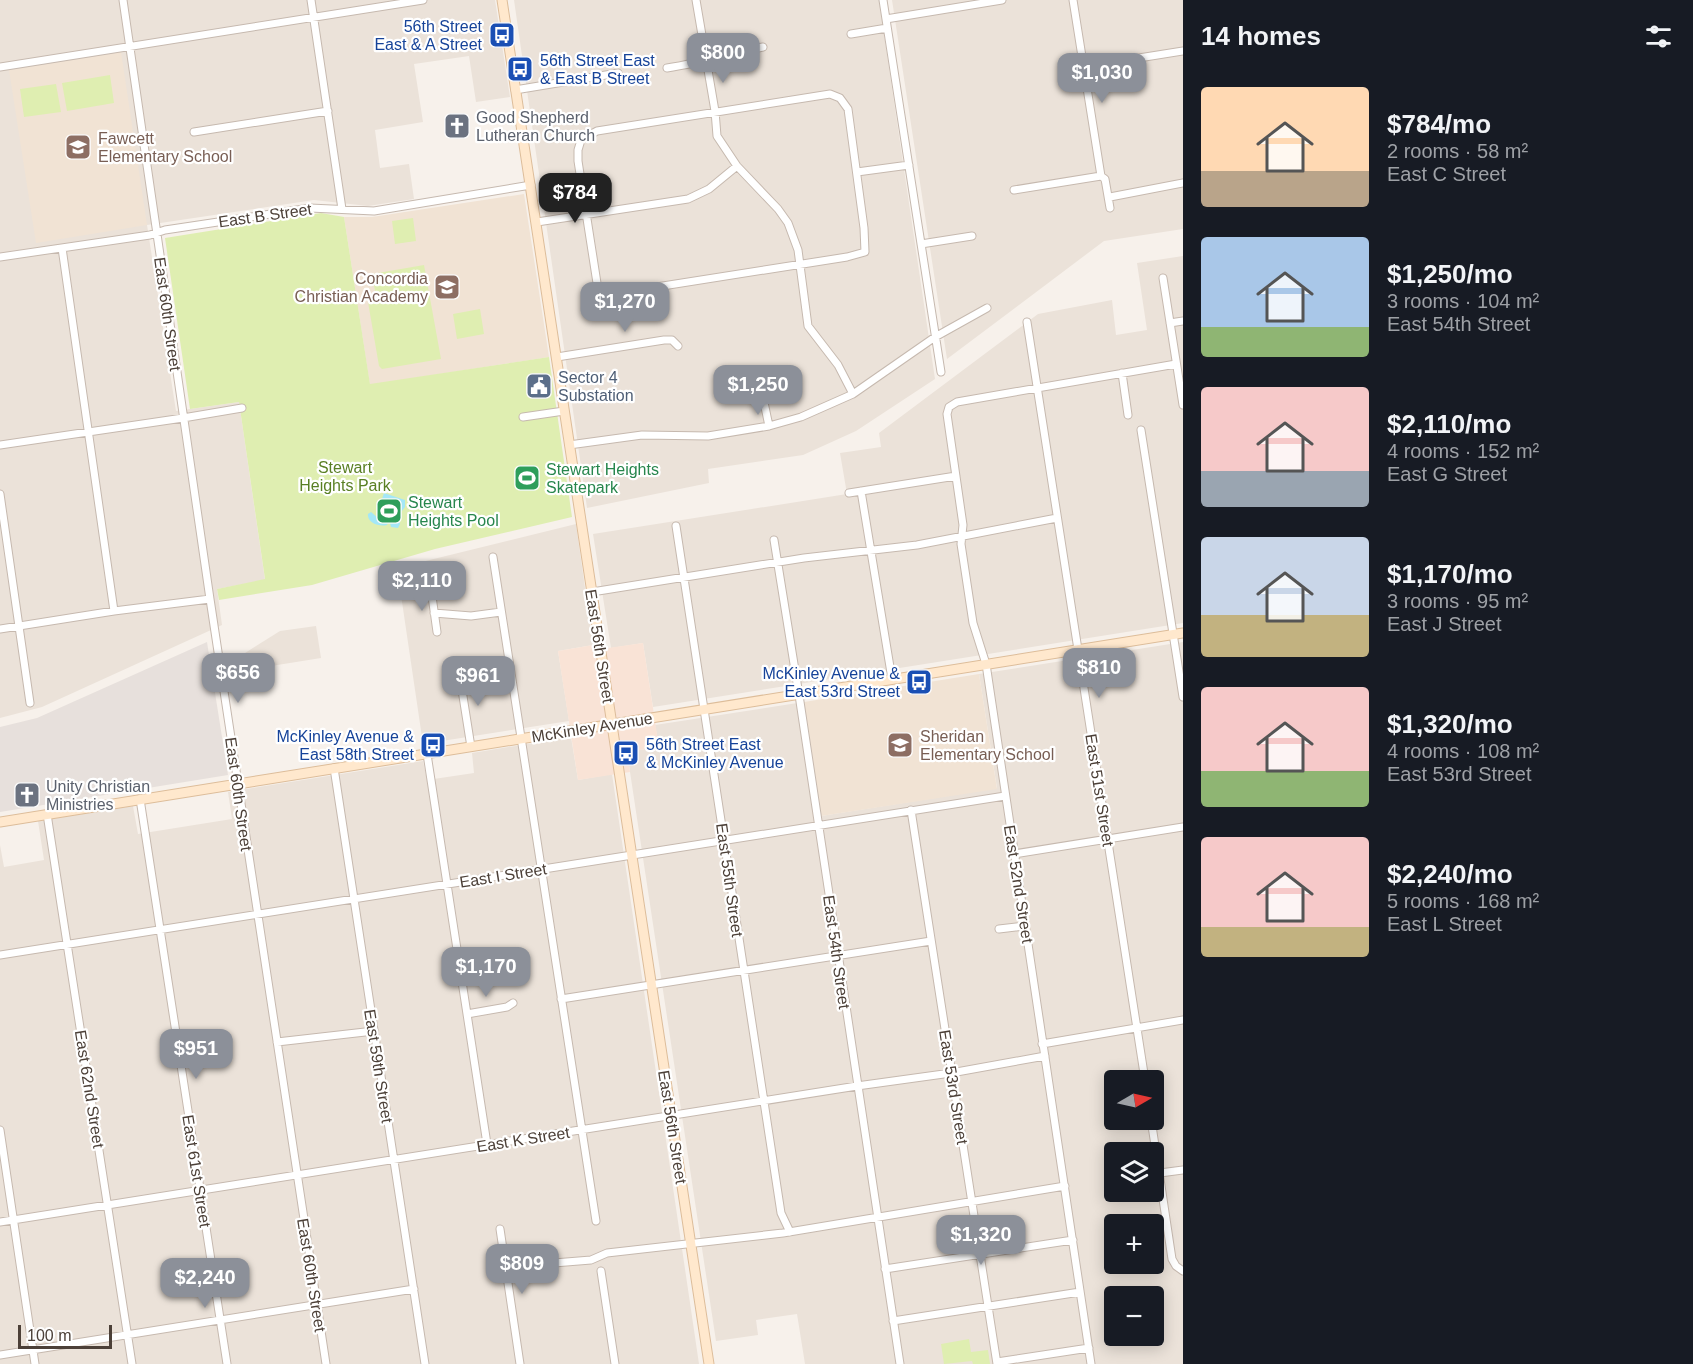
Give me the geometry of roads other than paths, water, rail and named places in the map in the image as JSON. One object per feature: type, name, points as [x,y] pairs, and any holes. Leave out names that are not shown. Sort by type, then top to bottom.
[{"type":"street","name":"East 60th Street","points":[[123,0],[256,914],[326,1364]]},
{"type":"street","points":[[311,0],[342,208]]},
{"type":"street","points":[[0,67],[423,0]]},
{"type":"street","name":"East 56th Street","points":[[502,0],[709,1364]]},
{"type":"street","points":[[696,0],[719,139],[737,166],[784,216],[794,237],[800,264],[809,329],[838,365],[853,393]]},
{"type":"street","points":[[883,0],[941,372]]},
{"type":"street","points":[[886,19],[1002,0]]},
{"type":"street","points":[[1074,0],[1101,176],[1105,179],[1110,197],[1110,208]]},
{"type":"street","points":[[851,34],[887,28]]},
{"type":"street","points":[[667,68],[707,62],[763,47]]},
{"type":"street","points":[[1084,70],[1120,61],[1183,51]]},
{"type":"street","points":[[515,90],[618,73]]},
{"type":"street","points":[[833,94],[840,98],[848,109],[866,240],[865,252],[847,257],[604,294],[597,283],[586,214],[578,157],[581,140],[602,130],[715,111],[833,94]]},
{"type":"street","points":[[194,132],[328,111]]},
{"type":"street","points":[[857,172],[909,165]]},
{"type":"street","points":[[537,222],[679,201],[709,189],[737,166]]},
{"type":"street","points":[[1014,190],[1101,176]]},
{"type":"street","points":[[1110,197],[1183,183]]},
{"type":"street","name":"East B Street","points":[[0,257],[310,208],[374,211],[531,185]]},
{"type":"street","points":[[921,244],[972,236]]},
{"type":"street","points":[[62,248],[114,611]]},
{"type":"street","points":[[1163,278],[1183,405]]},
{"type":"street","points":[[568,445],[642,435],[708,436],[769,426],[813,413],[853,393],[935,337],[987,308]]},
{"type":"street","points":[[1170,323],[1183,321]]},
{"type":"street","name":"East 51st Street","points":[[1027,322],[1144,1070]]},
{"type":"street","points":[[557,357],[660,340],[672,340],[678,346]]},
{"type":"street","points":[[1036,388],[1176,364]]},
{"type":"street","points":[[1122,373],[1128,416]]},
{"type":"street","points":[[752,377],[762,393],[769,426]]},
{"type":"street","name":"East 52nd Street","points":[[1036,388],[957,402],[949,406],[947,421],[963,525],[961,544],[974,622],[986,664],[1091,1364]]},
{"type":"street","points":[[0,445],[242,408]]},
{"type":"street","points":[[523,417],[564,411]]},
{"type":"street","points":[[1141,430],[1179,634],[1183,697]]},
{"type":"street","points":[[849,493],[956,476]]},
{"type":"street","points":[[861,491],[892,679]]},
{"type":"street","points":[[0,494],[30,703]]},
{"type":"street","points":[[592,592],[804,558],[917,545],[1056,518]]},
{"type":"street","name":"East 55th Street","points":[[676,525],[781,1213],[790,1232]]},
{"type":"street","name":"East 54th Street","points":[[774,540],[900,1364]]},
{"type":"street","points":[[493,556],[596,1221]]},
{"type":"street","points":[[431,589],[437,632]]},
{"type":"street","points":[[0,629],[210,599]]},
{"type":"street","points":[[434,613],[471,616],[501,612]]},
{"type":"street","name":"McKinley Avenue","points":[[0,822],[1179,634]]},
{"type":"street","points":[[455,679],[462,690],[471,747]]},
{"type":"street","points":[[427,754],[488,1144]]},
{"type":"street","name":"East 59th Street","points":[[334,768],[424,1364]]},
{"type":"street","name":"East I Street","points":[[0,955],[1005,795]]},
{"type":"street","name":"East 61st Street","points":[[140,799],[226,1364]]},
{"type":"street","name":"East 53rd Street","points":[[911,810],[997,1363]]},
{"type":"street","name":"East 62nd Street","points":[[47,814],[132,1364]]},
{"type":"street","points":[[1014,854],[1183,827]]},
{"type":"street","points":[[999,929],[1025,926]]},
{"type":"street","points":[[561,999],[931,941]]},
{"type":"street","points":[[467,1014],[507,1007],[513,1003]]},
{"type":"street","points":[[1042,1044],[1137,1026],[1183,1020]]},
{"type":"street","points":[[277,1042],[374,1031]]},
{"type":"street","name":"East K Street","points":[[0,1222],[671,1115],[951,1073],[1045,1056]]},
{"type":"street","points":[[0,1130],[35,1364]]},
{"type":"street","points":[[1164,1172],[1183,1170]]},
{"type":"street","points":[[554,1263],[591,1260],[607,1253],[790,1232],[1065,1186]]},
{"type":"street","points":[[1164,1202],[1172,1259],[1183,1271]]},
{"type":"street","points":[[500,1229],[520,1364]]},
{"type":"street","points":[[885,1269],[1072,1240]]},
{"type":"street","points":[[601,1271],[615,1364]]},
{"type":"street","points":[[0,1355],[414,1289]]},
{"type":"street","points":[[893,1321],[1080,1292]]},
{"type":"street","points":[[997,1363],[1089,1348]]},
{"type":"water","name":"Stewart Heights Pool","points":[[384,493],[405,500],[405,507],[398,516],[400,524],[398,528],[391,527],[389,519],[387,525],[374,524],[369,520],[368,514],[371,512],[378,518],[386,518],[377,514]]},
{"type":"place","name":"56th Street East & A Street","points":[[502,35]]},
{"type":"place","name":"56th Street East & East B Street","points":[[520,69]]},
{"type":"place","name":"Good Shepherd Lutheran Church","points":[[457,126]]},
{"type":"place","name":"Fawcett Elementary School","points":[[78,147]]},
{"type":"place","name":"Concordia Christian Academy","points":[[447,287]]},
{"type":"place","name":"Sector 4 Substation","points":[[539,386]]},
{"type":"place","name":"Stewart Heights Skatepark","points":[[527,478]]},
{"type":"place","name":"Stewart Heights Pool","points":[[389,511]]},
{"type":"place","name":"McKinley Avenue & East 53rd Street","points":[[919,682]]},
{"type":"place","name":"McKinley Avenue & East 58th Street","points":[[433,745]]},
{"type":"place","name":"Sheridan Elementary School","points":[[900,745]]},
{"type":"place","name":"56th Street East & McKinley Avenue","points":[[626,753]]},
{"type":"place","name":"Unity Christian Ministries","points":[[27,795]]},
{"type":"park label","name":"Stewart Heights Park","points":[[345,476]]}]
